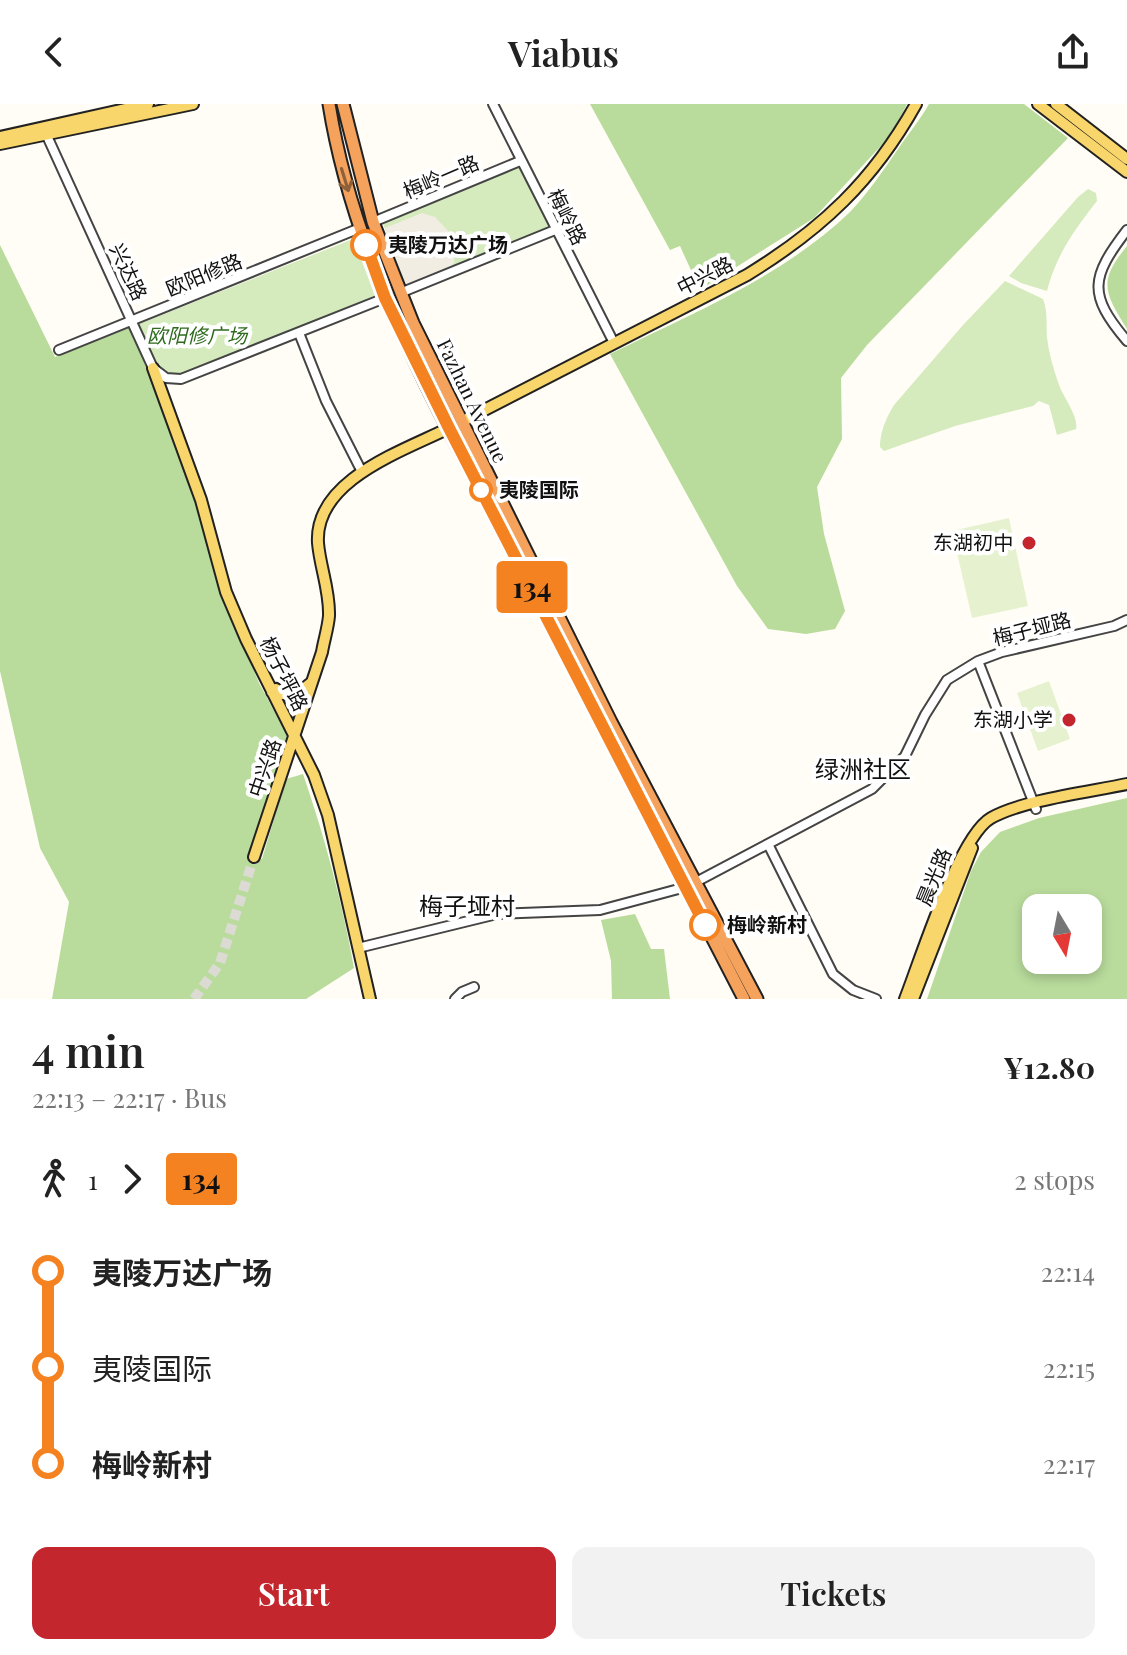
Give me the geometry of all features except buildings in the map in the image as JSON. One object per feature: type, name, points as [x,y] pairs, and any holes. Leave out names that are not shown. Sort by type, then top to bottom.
[{"type":"highway","name":"Fazhan Avenue","points":[[344,105],[373,222],[400,293],[744,999]]},
{"type":"highway","name":"Fazhan Avenue","points":[[328,106],[342,168],[385,298],[449,428],[691,885],[757,999]]},
{"type":"main road","points":[[0,140],[117,104]]},
{"type":"main road","points":[[0,140],[148,104]]},
{"type":"main road","points":[[0,140],[170,104]]},
{"type":"main road","points":[[0,140],[47,136],[193,104]]},
{"type":"main road","name":"中兴路","points":[[463,421],[747,275],[782,253],[846,201],[896,141],[916,104]]},
{"type":"main road","points":[[1038,104],[1127,172]]},
{"type":"main road","points":[[1056,104],[1127,159]]},
{"type":"main road","name":"杨子坪路","points":[[153,368],[201,500],[226,592],[297,732],[328,815],[361,948],[370,999]]},
{"type":"main road","name":"杨子坪路","points":[[162,376],[206,499],[230,587],[274,691]]},
{"type":"main road","name":"中兴路","points":[[254,857],[314,679],[329,617],[318,543],[321,520],[337,491],[362,472],[449,428]]},
{"type":"main road","points":[[274,691],[296,695],[314,679]]},
{"type":"main road","points":[[297,732],[333,811],[361,948],[376,999]]},
{"type":"main road","points":[[281,774],[297,765],[307,768],[314,775]]},
{"type":"main road","name":"晨光路","points":[[905,999],[967,843],[989,819],[1127,787]]},
{"type":"main road","name":"晨光路","points":[[913,999],[973,848],[991,823],[1035,806]]},
{"type":"street","name":"梅岭路","points":[[493,104],[614,343]]},
{"type":"street","name":"兴达路","points":[[47,136],[153,368],[162,376]]},
{"type":"street","name":"梅岭一路","points":[[373,222],[520,161]]},
{"type":"street","name":"欧阳修路","points":[[59,350],[360,228]]},
{"type":"street","points":[[400,293],[555,230]]},
{"type":"street","points":[[1127,230],[1108,256],[1098,286],[1102,308],[1127,341]]},
{"type":"street","points":[[162,376],[181,379],[385,298]]},
{"type":"street","points":[[299,333],[326,401],[362,472]]},
{"type":"street","name":"梅子垭路","points":[[361,948],[497,914],[600,910],[691,885],[872,789],[905,756],[947,680],[978,661],[1127,620]]},
{"type":"street","points":[[978,661],[1035,806]]},
{"type":"street","points":[[768,844],[833,974],[853,990],[876,999]]},
{"type":"street","points":[[455,999],[474,987]]},
{"type":"green space","points":[[590,104],[907,104],[892,134],[814,218],[700,290],[680,246],[670,250]]},
{"type":"green space","points":[[929,104],[1024,104],[1068,138],[867,345],[841,378],[842,439],[817,487],[824,534],[845,611],[835,629],[806,634],[768,629],[737,586],[610,354],[736,292],[824,235],[863,197]]},
{"type":"green space","points":[[519,165],[551,227],[406,286],[382,221]]},
{"type":"green space","points":[[1088,189],[1096,193],[1097,201],[1067,243],[1047,291],[1009,276],[1078,197]]},
{"type":"green space","name":"欧阳修广场","points":[[353,239],[377,298],[180,378],[164,371],[154,358],[139,324]]},
{"type":"green space","points":[[0,245],[55,357],[131,327],[195,499],[223,594],[259,683],[287,735],[249,856],[262,859],[286,779],[303,774],[332,870],[354,968],[306,999],[52,999],[69,902],[40,848],[0,671]]},
{"type":"green space","points":[[1127,246],[1127,329],[1109,296],[1108,278]]},
{"type":"green space","points":[[1005,281],[1043,299],[1051,360],[1075,418],[1076,429],[1057,435],[1049,405],[1039,401],[1033,406],[955,426],[884,451],[880,447],[881,436],[894,405]]},
{"type":"green space","points":[[1009,518],[1028,606],[972,618],[952,531]]},
{"type":"green space","points":[[1049,681],[1070,739],[1038,751],[1017,693]]},
{"type":"green space","points":[[1127,798],[1127,999],[927,999],[971,871],[981,852],[1000,832],[1039,818]]},
{"type":"green space","points":[[635,914],[651,949],[664,949],[670,999],[612,999],[611,961],[601,920]]},
{"type":"shaded area","points":[[422,213],[435,217],[450,233],[455,250],[454,263],[445,271],[406,286],[385,228]]},
{"type":"tunnel","points":[[194,999],[220,963],[254,857]]},
{"type":"bus line","name":"134","points":[[366,245],[385,298],[449,428],[705,925]]},
{"type":"place","name":"夷陵万达广场","points":[[366,245]]},
{"type":"place","name":"夷陵国际","points":[[481,490]]},
{"type":"place","name":"东湖初中","points":[[1029,543]]},
{"type":"place","name":"东湖小学","points":[[1069,720]]},
{"type":"place","name":"梅岭新村","points":[[705,925]]},
{"type":"district","name":"绿洲社区","points":[[863,770]]},
{"type":"district","name":"梅子垭村","points":[[467,907]]}]
